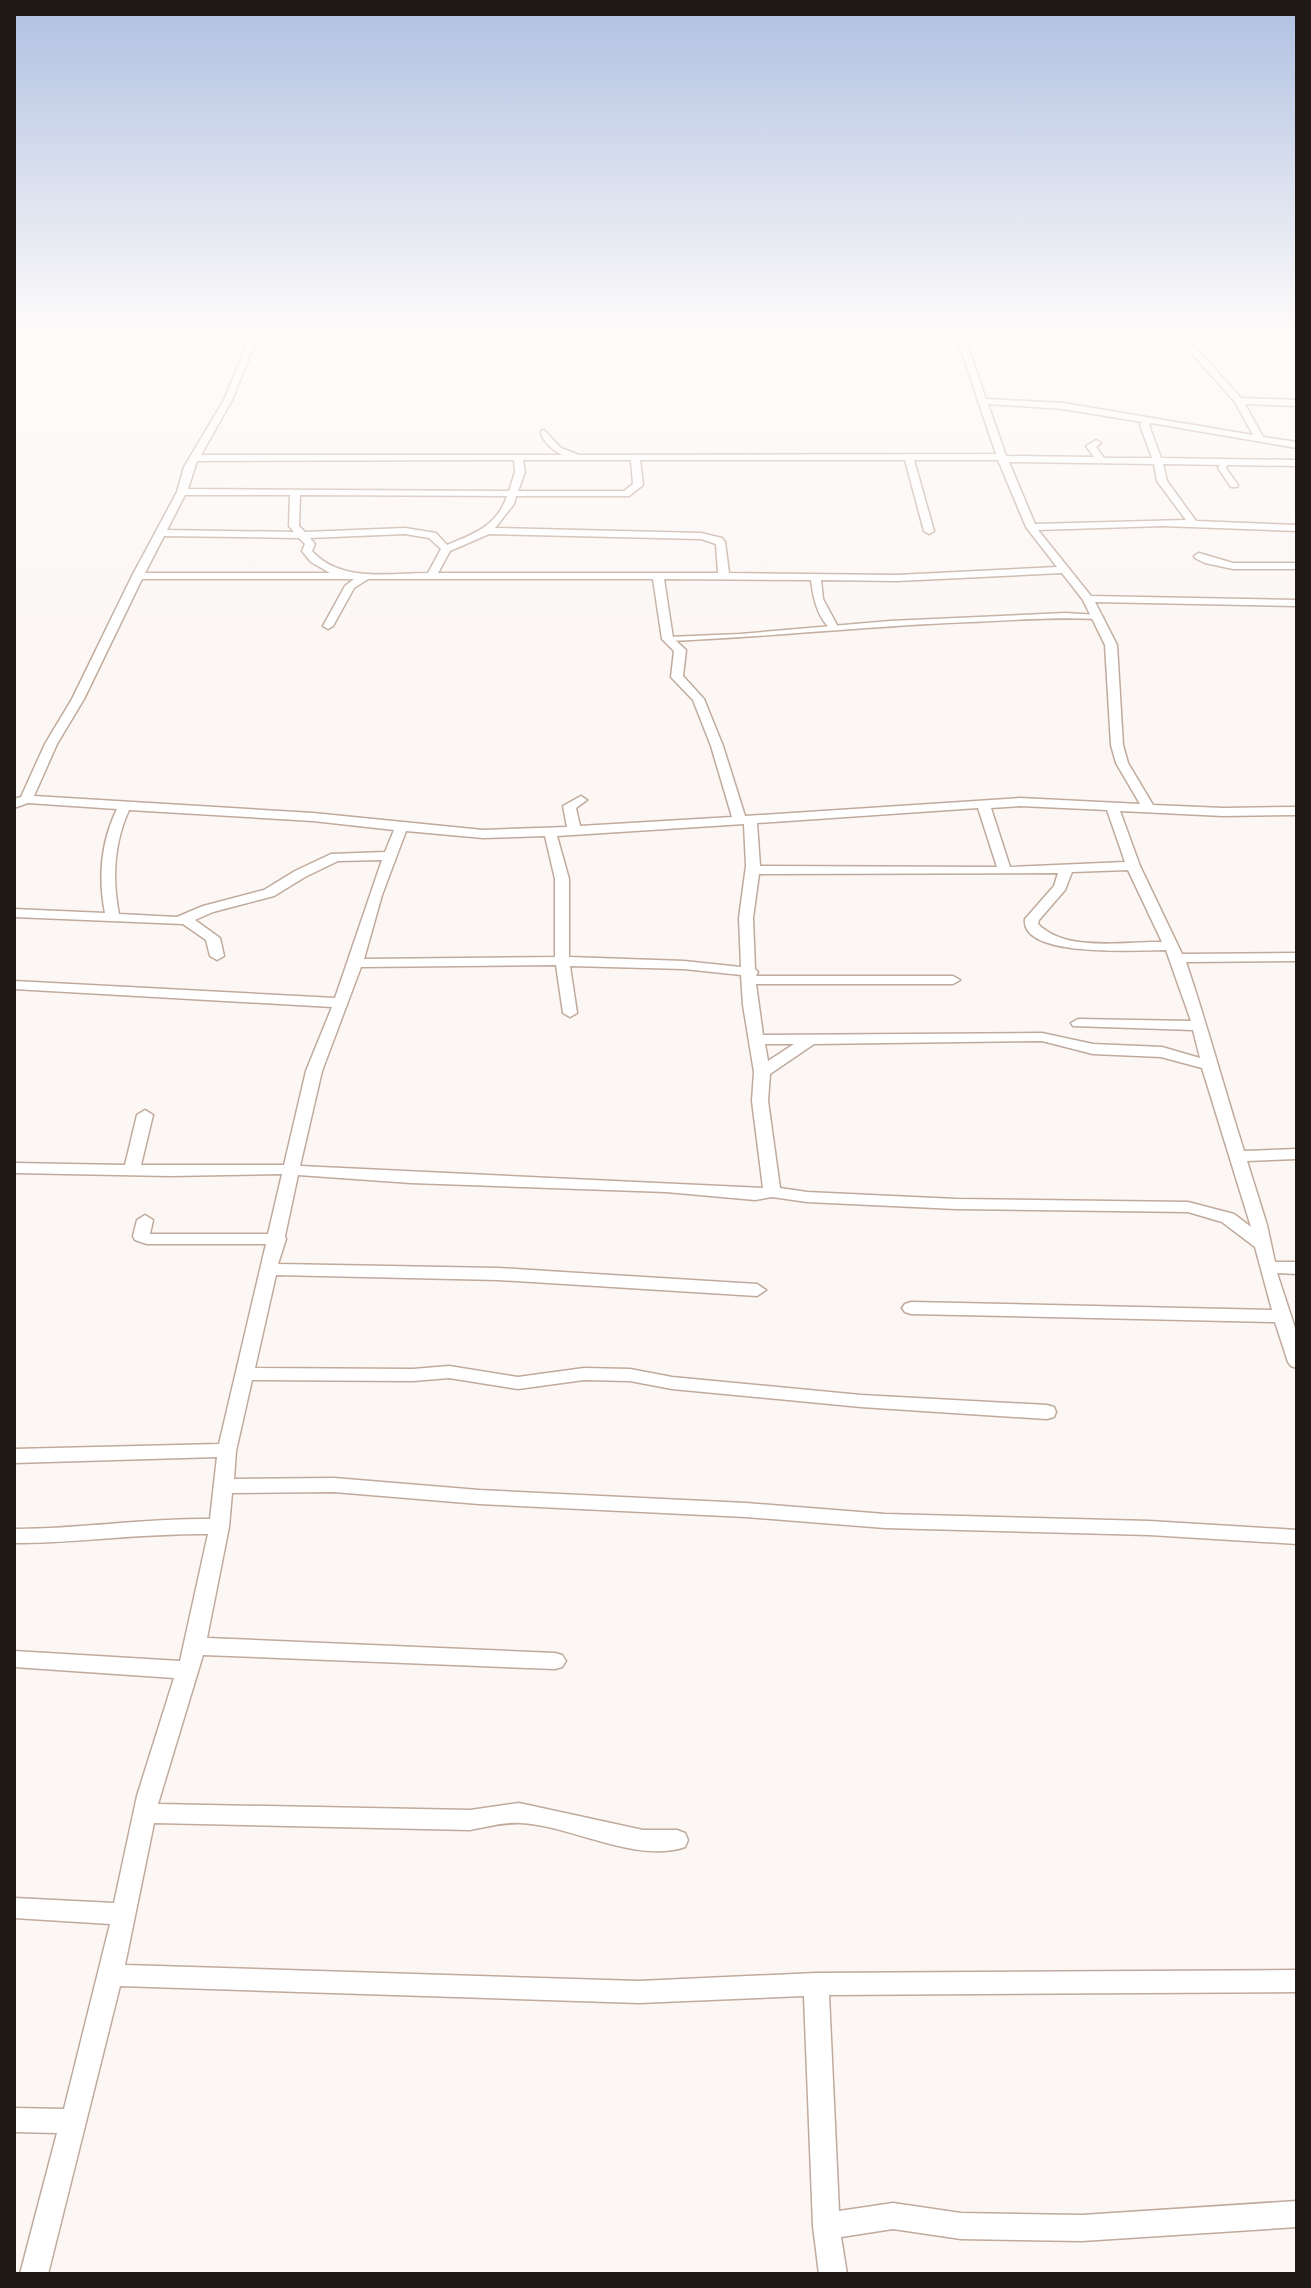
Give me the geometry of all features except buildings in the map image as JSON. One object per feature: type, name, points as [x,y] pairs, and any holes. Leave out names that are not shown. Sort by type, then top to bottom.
[{"type":"street","points":[[208,436],[189,467],[182,492],[137,576],[78,699],[20,801],[315,817],[475,834],[745,821],[1020,802],[1149,809],[1297,811]]},
{"type":"street","points":[[547,436],[566,454],[585,458]]},
{"type":"street","points":[[996,436],[1031,527],[1088,599],[1111,645],[1117,745],[1122,763],[1149,809]]},
{"type":"street","points":[[1147,436],[1162,473],[1162,481],[1190,518],[1186,525]]},
{"type":"street","points":[[1241,436],[1297,445]]},
{"type":"street","points":[[1096,443],[1091,446],[1100,459]]},
{"type":"street","points":[[195,458],[909,457],[1297,463]]},
{"type":"street","points":[[909,457],[929,531]]},
{"type":"street","points":[[488,531],[514,494],[520,472],[518,458]]},
{"type":"street","points":[[182,492],[247,490],[295,495],[632,492],[638,485],[635,458]]},
{"type":"street","points":[[1223,461],[1222,468],[1234,485]]},
{"type":"street","points":[[295,495],[294,526],[310,544],[307,551],[315,560],[345,579]]},
{"type":"street","points":[[1031,527],[1186,525],[1297,528]]},
{"type":"street","points":[[431,576],[446,549],[488,531],[713,538],[721,544],[724,576]]},
{"type":"street","points":[[161,533],[303,535],[422,532],[432,535],[446,549]]},
{"type":"street","points":[[1199,556],[1222,564],[1297,566]]},
{"type":"street","points":[[137,576],[345,579],[724,576],[816,579],[1063,570]]},
{"type":"street","points":[[658,576],[668,639],[679,647],[677,677],[698,699],[745,821],[752,870],[746,918],[750,1005],[762,1072],[760,1101],[772,1192]]},
{"type":"street","points":[[328,626],[345,579]]},
{"type":"street","points":[[816,579],[818,599],[833,627]]},
{"type":"street","points":[[1088,599],[1297,603]]},
{"type":"street","points":[[668,639],[1065,615],[1099,617]]},
{"type":"street","points":[[574,831],[569,806],[581,800]]},
{"type":"street","points":[[984,806],[1005,871]]},
{"type":"street","points":[[1112,807],[1133,866],[1173,952],[1200,1026],[1236,1156],[1250,1193],[1267,1267],[1297,1362]]},
{"type":"street","points":[[113,918],[107,883],[114,832],[124,808]]},
{"type":"street","points":[[34,2274],[111,1975],[146,1813],[195,1646],[219,1527],[227,1451],[278,1239],[314,1071],[356,963],[389,856],[401,828]]},
{"type":"street","points":[[550,832],[562,879],[562,961],[570,1013]]},
{"type":"street","points":[[14,913],[186,920],[208,909],[269,893],[336,857],[389,856]]},
{"type":"street","points":[[752,870],[1005,871],[1133,866]]},
{"type":"street","points":[[1066,869],[1060,887],[1032,919],[1031,925],[1040,936],[1069,945],[1297,957]]},
{"type":"street","points":[[186,920],[210,935],[215,941],[217,956]]},
{"type":"street","points":[[356,963],[562,961],[672,965],[751,976],[953,980]]},
{"type":"street","points":[[14,985],[186,988],[338,1003]]},
{"type":"street","points":[[1078,1023],[1200,1026]]},
{"type":"street","points":[[758,1040],[1042,1037],[1093,1049],[1162,1052],[1209,1065]]},
{"type":"street","points":[[762,1072],[811,1039]]},
{"type":"street","points":[[132,1170],[145,1115]]},
{"type":"street","points":[[1236,1156],[1297,1154]]},
{"type":"street","points":[[14,1168],[292,1170],[666,1187],[755,1195],[772,1192],[807,1197],[956,1204],[1188,1207],[1228,1218],[1263,1245]]},
{"type":"street","points":[[145,1220],[143,1238],[278,1239]]},
{"type":"street","points":[[1267,1267],[1297,1268]]},
{"type":"street","points":[[269,1269],[498,1274],[757,1290]]},
{"type":"street","points":[[911,1308],[1282,1316]]},
{"type":"street","points":[[247,1374],[413,1375],[449,1372],[518,1383],[584,1374],[630,1375],[672,1383],[861,1401],[1047,1412]]},
{"type":"street","points":[[14,1456],[52,1458],[187,1450],[227,1451]]},
{"type":"street","points":[[224,1486],[334,1485],[479,1497],[746,1510],[885,1521],[1149,1528],[1297,1537]]},
{"type":"street","points":[[14,1536],[60,1536],[175,1526],[219,1527]]},
{"type":"street","points":[[195,1646],[555,1661]]},
{"type":"street","points":[[14,1659],[187,1670]]},
{"type":"street","points":[[146,1813],[470,1820],[519,1813],[643,1840],[677,1840]]},
{"type":"street","points":[[14,1908],[122,1914]]},
{"type":"street","points":[[111,1975],[639,1992],[816,1984],[1297,1981]]},
{"type":"street","points":[[816,1984],[826,2226],[833,2274]]},
{"type":"street","points":[[14,2120],[73,2121]]},
{"type":"street","points":[[826,2226],[893,2216],[961,2226],[1082,2228],[1297,2214]]}]
